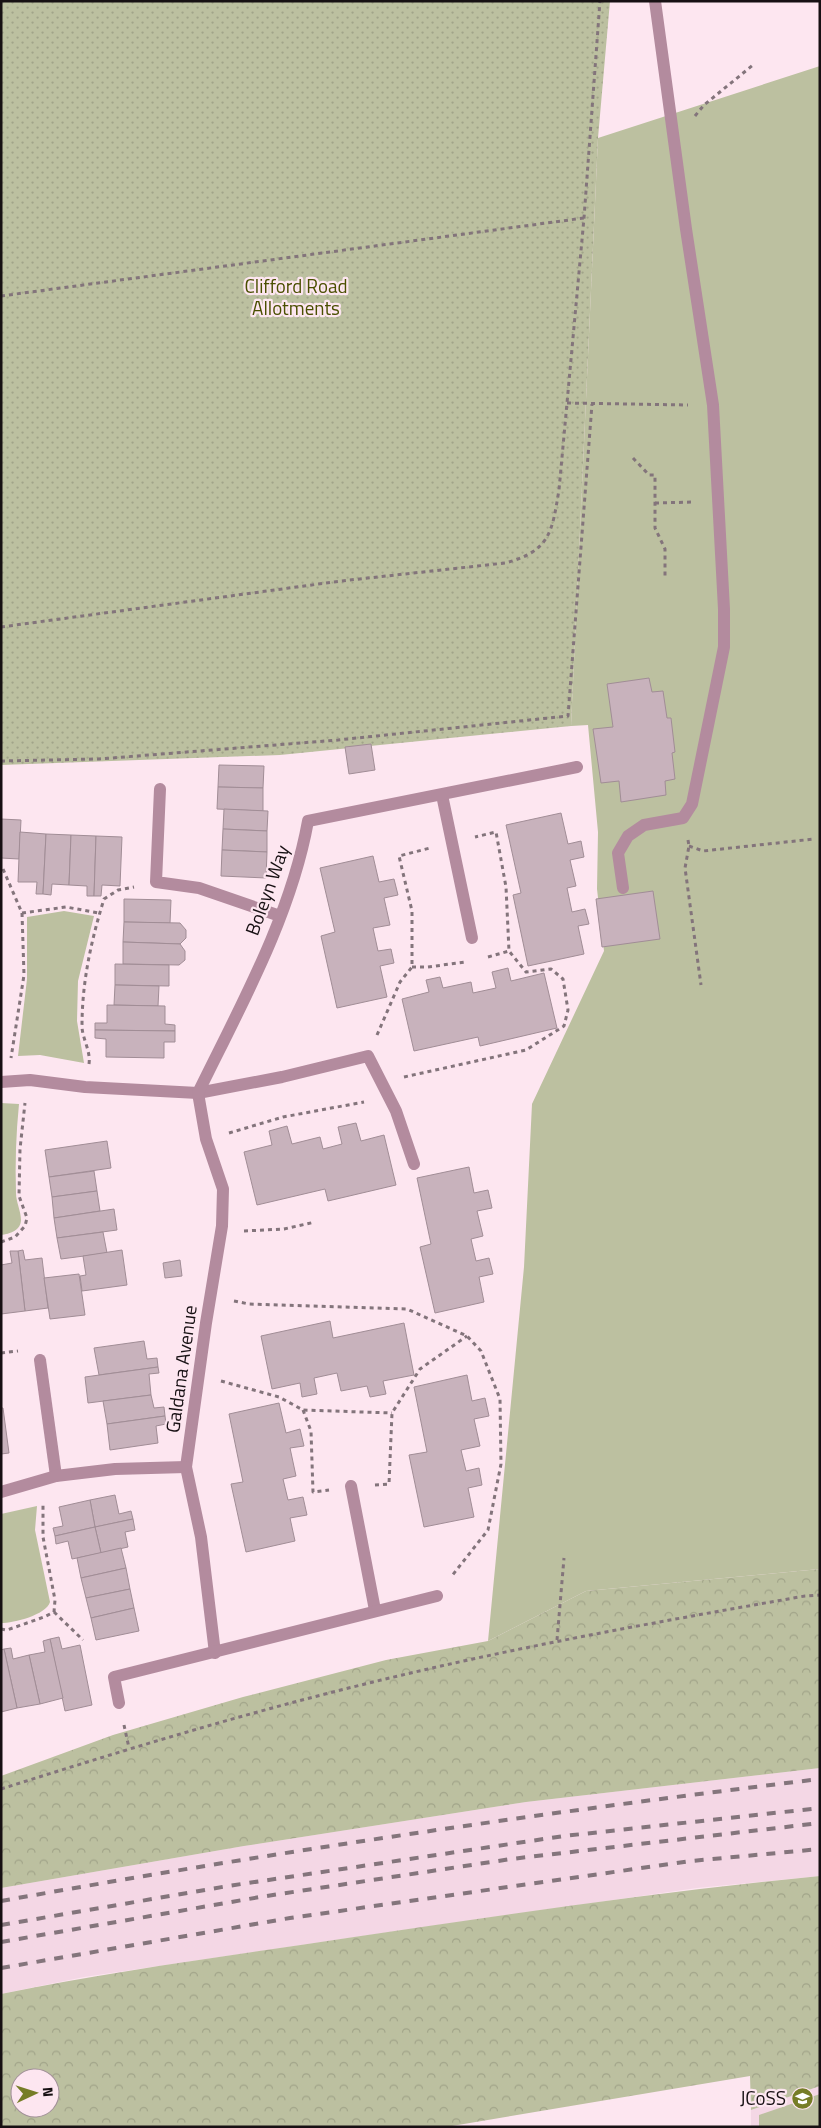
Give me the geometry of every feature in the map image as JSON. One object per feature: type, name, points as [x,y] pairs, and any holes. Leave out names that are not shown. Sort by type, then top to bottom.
[{"type":"street","points":[[623,888],[618,853],[628,836],[644,825],[683,818],[692,804],[724,647],[714,405],[705,364],[655,1]]},
{"type":"street","name":"Boleyn Way","points":[[198,1093],[280,916],[303,848],[308,821],[576,767]]},
{"type":"street","points":[[160,788],[156,882],[199,888],[280,916]]},
{"type":"street","points":[[442,795],[472,938]]},
{"type":"street","points":[[4,1081],[30,1080],[85,1087],[198,1093],[282,1077],[368,1056],[396,1111],[414,1164]]},
{"type":"street","name":"Galdana Avenue","points":[[198,1093],[206,1139],[222,1189],[222,1226],[210,1296],[186,1467],[201,1537],[215,1652]]},
{"type":"street","points":[[40,1360],[56,1476]]},
{"type":"street","points":[[1,1492],[56,1476],[115,1470],[186,1467]]},
{"type":"street","points":[[350,1486],[375,1610]]},
{"type":"street","points":[[119,1703],[114,1677],[375,1610],[437,1596]]},
{"type":"path","points":[[1,627],[340,581],[506,562],[525,558],[542,546],[553,526],[559,490],[584,218],[600,1]]},
{"type":"path","points":[[674,142],[704,105],[753,65]]},
{"type":"path","points":[[1,296],[584,218]]},
{"type":"path","points":[[566,403],[714,405]]},
{"type":"path","points":[[1,761],[128,757],[338,740],[568,716],[592,404]]},
{"type":"path","points":[[633,458],[649,475],[655,475],[655,528],[665,549],[665,576]]},
{"type":"path","points":[[655,502],[718,502]]},
{"type":"path","points":[[683,818],[689,846],[685,868],[701,985]]},
{"type":"path","points":[[689,846],[703,851],[814,839]]},
{"type":"path","points":[[3,869],[22,913],[24,975],[4,1081]]},
{"type":"path","points":[[85,1087],[90,1060],[82,1029],[83,985],[87,960],[104,899],[118,890],[156,882]]},
{"type":"path","points":[[22,913],[66,907],[100,913]]},
{"type":"path","points":[[412,967],[466,962]]},
{"type":"path","points":[[1,1242],[15,1237],[25,1226],[27,1218],[19,1196],[20,1149],[25,1104],[30,1080]]},
{"type":"path","points":[[206,1139],[283,1117],[389,1096]]},
{"type":"path","points":[[222,1226],[247,1231],[284,1229],[315,1222]]},
{"type":"path","points":[[210,1296],[250,1304],[407,1309],[467,1336],[481,1351],[500,1399],[501,1464],[488,1530],[437,1596]]},
{"type":"path","points":[[303,1410],[310,1431],[313,1492],[350,1486],[389,1484],[392,1413],[420,1369],[467,1336]]},
{"type":"path","points":[[198,1380],[223,1381],[279,1397],[303,1410],[392,1413]]},
{"type":"path","points":[[37,1481],[43,1505],[43,1537],[55,1600],[54,1612]]},
{"type":"path","points":[[557,1640],[564,1558]]},
{"type":"path","points":[[1,1789],[129,1748],[364,1684],[557,1640],[805,1596],[820,1595]]},
{"type":"path","points":[[1,1629],[17,1627],[54,1612]]},
{"type":"path","points":[[54,1612],[83,1640]]},
{"type":"shaded area","points":[[820,1768],[820,1876],[697,1888],[417,1928],[84,1977],[1,1994],[1,1888],[244,1846],[526,1802]]},
{"type":"shaded area","name":"JCoSS","points":[[820,2086],[820,2127],[751,2127],[751,2110]]},
{"type":"green space","name":"Clifford Road Allotments","points":[[1,1],[610,1],[598,138],[571,726],[280,755],[1,765]]},
{"type":"green space","points":[[820,66],[820,1569],[586,1591],[488,1641],[524,1267],[532,1104],[604,951],[597,889],[598,832],[588,725],[571,726],[598,138]]},
{"type":"green space","points":[[64,911],[94,916],[78,981],[77,1021],[84,1063],[40,1055],[18,1056],[27,979],[27,917]]},
{"type":"green space","points":[[1,1103],[19,1104],[16,1148],[16,1196],[21,1223],[17,1229],[1,1235]]},
{"type":"green space","points":[[37,1506],[35,1530],[50,1602],[47,1607],[36,1614],[14,1622],[1,1623],[1,1514]]},
{"type":"green space","points":[[820,1569],[820,1768],[526,1802],[244,1846],[1,1888],[1,1776],[113,1735],[243,1697],[386,1660],[488,1641],[586,1591]]},
{"type":"green space","points":[[820,1876],[820,2086],[751,2110],[750,2076],[446,2127],[1,2127],[1,1994],[133,1970],[412,1928],[703,1889]]},
{"type":"green space","name":"JCoSS","points":[[820,2094],[820,2127],[759,2127],[759,2115]]},
{"type":"building","points":[[649,678],[652,692],[663,691],[667,718],[671,718],[675,752],[672,753],[675,779],[665,781],[666,795],[621,802],[619,781],[601,783],[593,729],[613,727],[607,684]]},
{"type":"building","points":[[371,744],[375,770],[349,774],[345,747]]},
{"type":"building","points":[[219,765],[264,766],[263,788],[218,787]]},
{"type":"building","points":[[218,787],[263,788],[263,811],[217,809]]},
{"type":"building","points":[[224,809],[268,811],[267,831],[223,829]]},
{"type":"building","points":[[561,813],[568,844],[581,841],[584,857],[570,860],[576,886],[567,888],[572,912],[585,909],[589,924],[578,926],[584,954],[528,966],[513,895],[521,893],[506,825]]},
{"type":"building","points":[[1,819],[21,820],[19,859],[1,858]]},
{"type":"building","points":[[223,829],[267,831],[267,852],[222,850]]},
{"type":"building","points":[[20,832],[46,834],[43,894],[36,894],[37,882],[18,882]]},
{"type":"building","points":[[46,834],[71,835],[69,885],[52,884],[51,895],[43,894]]},
{"type":"building","points":[[71,835],[96,836],[94,896],[87,896],[87,886],[69,885]]},
{"type":"building","points":[[96,836],[122,837],[120,886],[102,885],[101,896],[94,896]]},
{"type":"building","points":[[222,850],[267,852],[266,878],[221,876]]},
{"type":"building","points":[[373,856],[379,882],[394,879],[398,895],[384,898],[390,925],[373,928],[378,951],[391,949],[394,963],[380,966],[387,997],[337,1008],[321,936],[335,932],[320,868]]},
{"type":"building","points":[[653,891],[660,939],[602,947],[596,899]]},
{"type":"building","points":[[124,899],[171,900],[170,923],[124,922]]},
{"type":"building","points":[[124,922],[180,923],[186,930],[186,938],[180,944],[123,942]]},
{"type":"building","points":[[123,942],[180,944],[185,951],[185,960],[179,965],[123,964]]},
{"type":"building","points":[[115,964],[169,965],[169,986],[115,985]]},
{"type":"building","points":[[508,968],[511,981],[544,973],[557,1028],[480,1046],[478,1037],[414,1051],[402,999],[429,992],[426,980],[440,977],[443,988],[471,982],[473,993],[496,988],[492,972]]},
{"type":"building","points":[[115,985],[159,986],[158,1006],[114,1005]]},
{"type":"building","points":[[107,1005],[165,1006],[165,1024],[175,1025],[175,1031],[95,1030],[95,1023],[107,1023]]},
{"type":"building","points":[[95,1030],[175,1031],[175,1042],[164,1042],[164,1058],[106,1057],[106,1039],[95,1038]]},
{"type":"building","points":[[356,1123],[361,1141],[384,1135],[396,1185],[328,1201],[325,1189],[257,1205],[244,1152],[272,1145],[269,1131],[287,1126],[292,1144],[320,1137],[323,1149],[342,1144],[338,1127]]},
{"type":"building","points":[[107,1141],[111,1168],[49,1177],[45,1150]]},
{"type":"building","points":[[469,1167],[474,1193],[488,1190],[492,1208],[477,1211],[483,1236],[471,1239],[476,1261],[489,1258],[493,1274],[479,1277],[484,1302],[435,1313],[420,1247],[431,1244],[417,1178]]},
{"type":"building","points":[[94,1171],[97,1191],[52,1197],[49,1177]]},
{"type":"building","points":[[97,1191],[100,1211],[54,1218],[52,1197]]},
{"type":"building","points":[[114,1209],[117,1230],[57,1238],[54,1218]]},
{"type":"building","points":[[103,1232],[107,1253],[61,1259],[57,1238]]},
{"type":"building","points":[[23,1250],[25,1260],[42,1258],[48,1308],[25,1311],[18,1251]]},
{"type":"building","points":[[122,1250],[127,1285],[82,1291],[80,1276],[86,1275],[83,1256]]},
{"type":"building","points":[[10,1251],[18,1251],[25,1311],[1,1314],[1,1265],[12,1263]]},
{"type":"building","points":[[180,1260],[182,1276],[165,1278],[163,1263]]},
{"type":"building","points":[[79,1274],[85,1315],[50,1319],[44,1278]]},
{"type":"building","points":[[330,1321],[333,1338],[404,1323],[414,1375],[383,1381],[386,1394],[370,1397],[367,1386],[341,1391],[337,1373],[314,1378],[317,1394],[302,1397],[300,1383],[272,1389],[261,1336]]},
{"type":"building","points":[[144,1341],[147,1359],[157,1358],[158,1367],[99,1375],[94,1348]]},
{"type":"building","points":[[158,1367],[159,1373],[149,1374],[151,1395],[88,1403],[85,1377]]},
{"type":"building","points":[[467,1375],[472,1401],[485,1398],[489,1416],[474,1419],[480,1446],[461,1450],[466,1471],[479,1468],[482,1485],[468,1488],[474,1517],[424,1527],[409,1455],[427,1452],[414,1387]]},
{"type":"building","points":[[151,1395],[154,1408],[164,1407],[165,1416],[107,1424],[103,1401]]},
{"type":"building","points":[[279,1403],[286,1433],[300,1429],[304,1446],[290,1448],[296,1476],[283,1479],[288,1500],[303,1497],[307,1515],[290,1518],[295,1541],[246,1552],[231,1484],[243,1482],[229,1414]]},
{"type":"building","points":[[1,1408],[3,1408],[9,1453],[1,1454]]},
{"type":"building","points":[[165,1416],[166,1424],[156,1426],[158,1443],[110,1450],[107,1424]]},
{"type":"building","points":[[115,1495],[119,1514],[131,1511],[133,1519],[95,1527],[90,1500]]},
{"type":"building","points":[[90,1500],[95,1527],[55,1536],[53,1528],[63,1526],[59,1507]]},
{"type":"building","points":[[133,1519],[135,1530],[125,1532],[128,1547],[101,1553],[95,1527]]},
{"type":"building","points":[[95,1527],[101,1553],[72,1559],[68,1541],[56,1544],[55,1536]]},
{"type":"building","points":[[121,1548],[126,1568],[81,1578],[77,1558]]},
{"type":"building","points":[[126,1568],[130,1589],[86,1598],[81,1578]]},
{"type":"building","points":[[130,1589],[134,1608],[91,1618],[86,1598]]},
{"type":"building","points":[[134,1608],[139,1631],[96,1640],[91,1618]]},
{"type":"building","points":[[59,1637],[62,1649],[80,1645],[92,1705],[65,1711],[50,1639]]},
{"type":"building","points":[[50,1639],[63,1698],[40,1704],[29,1655],[45,1652],[43,1641]]},
{"type":"building","points":[[11,1648],[13,1659],[29,1655],[40,1704],[17,1708],[4,1649]]},
{"type":"building","points":[[4,1649],[17,1708],[1,1712],[1,1650]]},
{"type":"railway","points":[[1,1901],[205,1866],[410,1834],[614,1805],[820,1779]]},
{"type":"railway","points":[[1,1925],[228,1886],[564,1836],[820,1808]]},
{"type":"railway","points":[[1,1942],[260,1897],[511,1859],[820,1823]]},
{"type":"railway","points":[[1,1968],[290,1918],[691,1861],[820,1849]]},
{"type":"place","name":"JCoSS","points":[[802,2098]]}]
